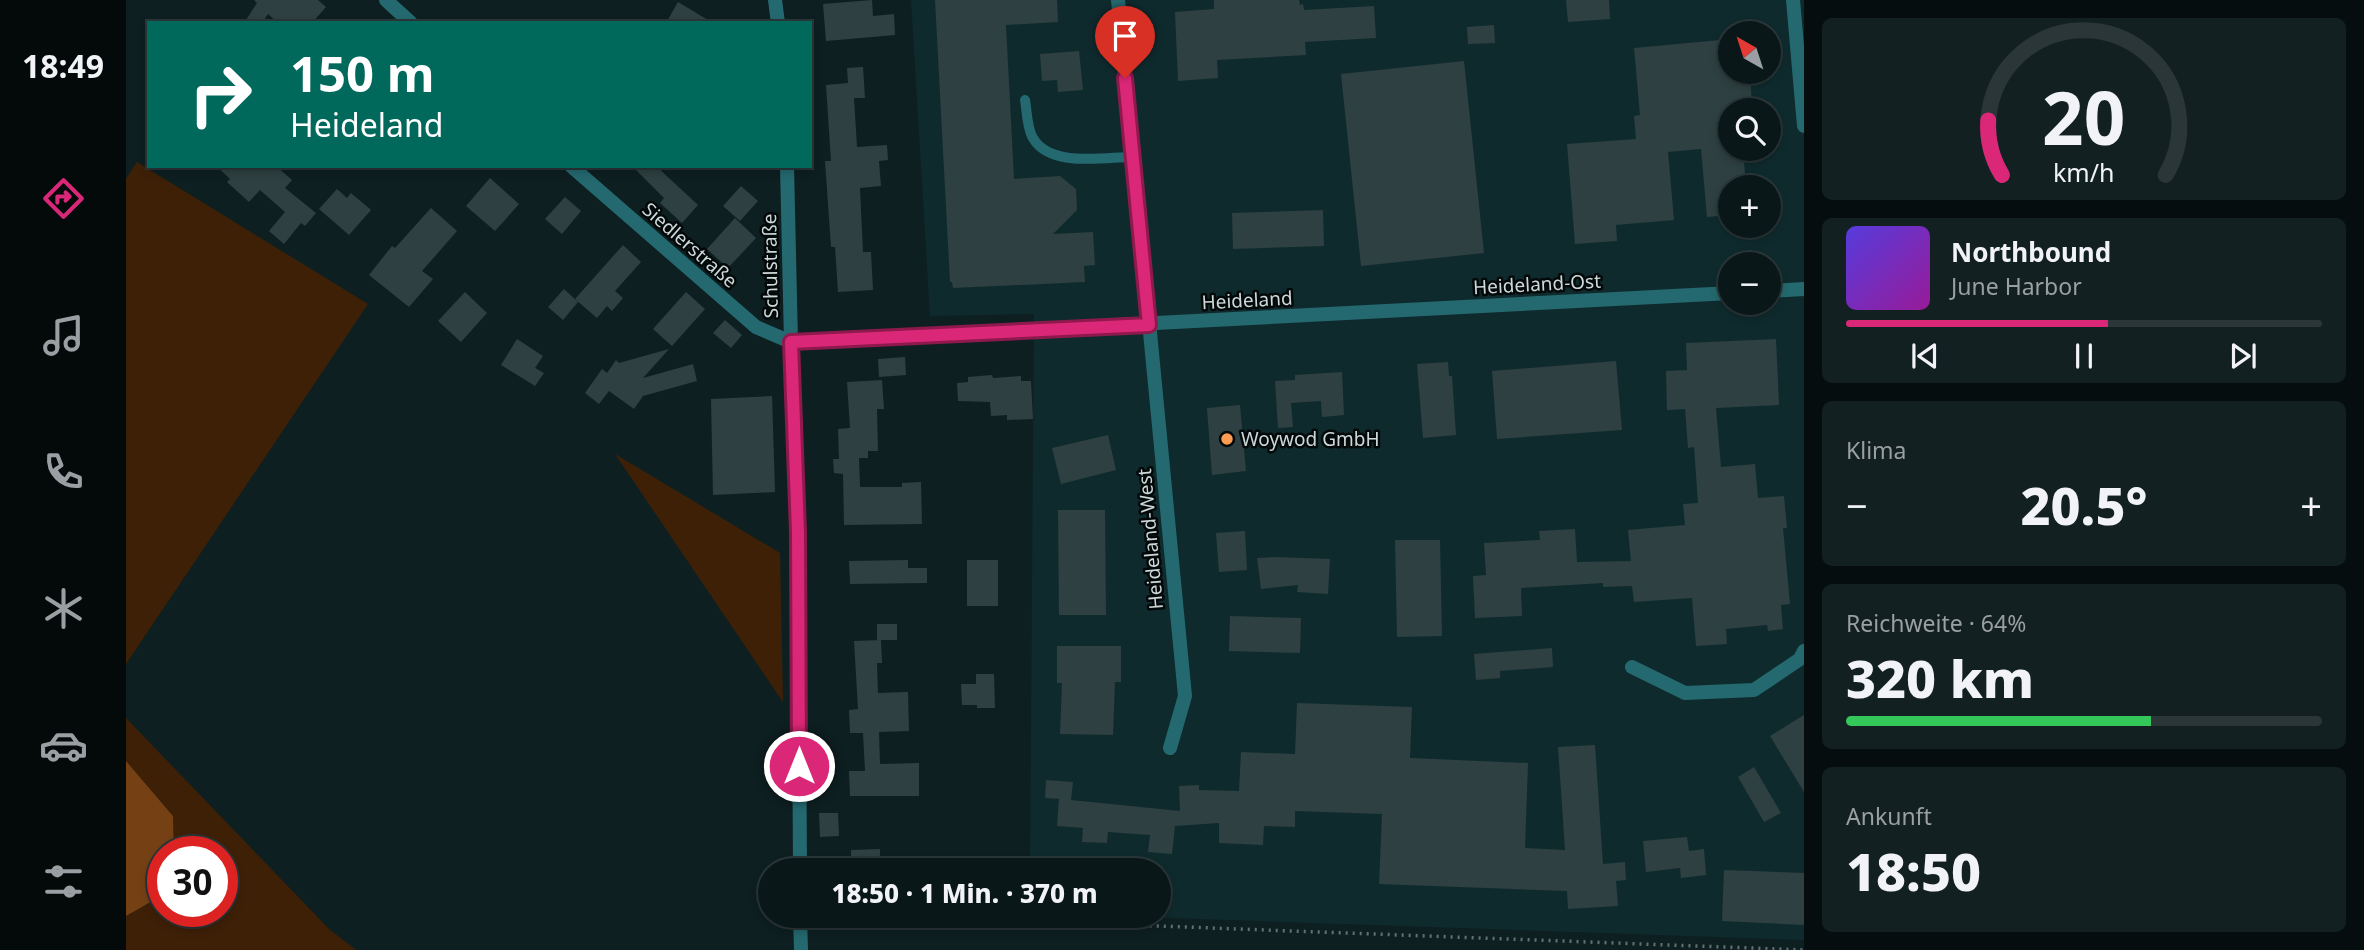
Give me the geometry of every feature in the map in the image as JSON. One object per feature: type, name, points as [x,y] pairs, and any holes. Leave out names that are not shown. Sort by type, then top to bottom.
[{"type":"street","points":[[386,0],[409,21]]},
{"type":"street","points":[[775,0],[778,21]]},
{"type":"street","points":[[1118,0],[1149,325]]},
{"type":"street","points":[[1793,0],[1804,126]]},
{"type":"street","name":"Siedlerstraße","points":[[573,168],[756,327],[791,342]]},
{"type":"street","name":"Schulstraße","points":[[788,168],[798,532],[800,858]]},
{"type":"street","points":[[1781,290],[1804,289]]},
{"type":"street","name":"Heideland-Ost","points":[[1346,314],[1718,294]]},
{"type":"street","name":"Heideland","points":[[791,342],[1346,314]]},
{"type":"street","name":"Heideland-West","points":[[1149,325],[1185,696],[1170,748]]},
{"type":"street","points":[[1632,667],[1685,693],[1754,690],[1800,659],[1804,651]]},
{"type":"street","points":[[800,928],[801,950]]},
{"type":"lane","points":[[1025,100],[1032,138],[1046,152],[1063,158],[1133,157]]},
{"type":"path","points":[[1171,927],[1804,950]]},
{"type":"shaded area","points":[[911,0],[1804,0],[1804,940],[1171,918],[1171,858],[1030,858],[1034,314],[930,316]]},
{"type":"shaded area","points":[[137,162],[368,304],[126,664],[126,179]]},
{"type":"shaded area","points":[[615,454],[780,553],[783,702]]},
{"type":"shaded area","points":[[126,718],[329,929],[356,950],[126,950],[126,916],[147,904],[147,927],[238,927],[238,836],[174,836],[173,816],[126,761]]},
{"type":"shaded area","points":[[126,761],[173,816],[174,836],[147,836],[147,904],[126,916]]},
{"type":"building","points":[[254,0],[318,0],[326,7],[314,21],[276,21],[268,14],[263,21],[245,21],[257,3]]},
{"type":"building","points":[[872,0],[873,16],[894,14],[895,35],[826,41],[823,4]]},
{"type":"building","points":[[935,0],[1057,0],[1058,22],[1006,25],[1014,179],[1060,176],[1076,189],[1077,210],[1053,234],[1093,232],[1095,265],[1084,266],[1085,282],[953,288],[950,282]]},
{"type":"building","points":[[1214,0],[1299,0],[1304,10],[1374,6],[1376,38],[1305,42],[1306,55],[1217,60],[1218,78],[1178,81],[1175,12],[1214,9]]},
{"type":"building","points":[[1566,0],[1609,0],[1610,19],[1568,22]]},
{"type":"building","points":[[678,2],[710,21],[667,21]]},
{"type":"building","points":[[1494,25],[1495,43],[1468,44],[1467,27]]},
{"type":"building","points":[[1718,40],[1718,84],[1751,84],[1752,98],[1718,98],[1718,161],[1744,161],[1745,175],[1718,175],[1718,216],[1707,217],[1701,149],[1668,152],[1674,220],[1616,225],[1617,241],[1575,244],[1567,144],[1636,139],[1634,116],[1640,115],[1634,48]]},
{"type":"building","points":[[1079,51],[1083,90],[1058,92],[1057,80],[1042,81],[1040,54]]},
{"type":"building","points":[[1464,61],[1484,253],[1361,266],[1341,74]]},
{"type":"building","points":[[863,67],[865,98],[854,98],[857,147],[887,145],[888,160],[879,161],[881,186],[860,188],[863,252],[871,252],[873,290],[838,292],[835,247],[831,247],[825,161],[831,161],[826,85],[848,83],[847,68]]},
{"type":"building","points":[[218,168],[278,168],[292,180],[285,188],[316,213],[305,226],[301,223],[284,244],[269,231],[285,212],[260,190],[249,202],[227,182],[230,179]]},
{"type":"building","points":[[634,168],[658,168],[698,205],[682,223],[660,203],[664,198]]},
{"type":"building","points":[[490,178],[519,204],[495,231],[466,206]]},
{"type":"building","points":[[741,186],[758,201],[740,221],[723,206]]},
{"type":"building","points":[[337,189],[347,198],[351,193],[371,210],[349,235],[319,209]]},
{"type":"building","points":[[565,197],[581,211],[562,234],[545,219]]},
{"type":"building","points":[[431,208],[457,231],[422,271],[433,279],[409,307],[369,275],[392,246],[395,248]]},
{"type":"building","points":[[1323,210],[1324,246],[1233,249],[1232,213]]},
{"type":"building","points":[[735,218],[756,238],[728,268],[707,249]]},
{"type":"building","points":[[623,245],[641,262],[615,291],[623,298],[612,311],[607,306],[597,318],[575,299]]},
{"type":"building","points":[[564,289],[578,302],[563,320],[548,307]]},
{"type":"building","points":[[465,292],[487,313],[461,342],[438,321]]},
{"type":"building","points":[[686,292],[705,309],[672,346],[653,329]]},
{"type":"building","points":[[725,320],[742,335],[731,348],[713,333]]},
{"type":"building","points":[[517,339],[543,356],[535,368],[544,373],[535,386],[501,365]]},
{"type":"building","points":[[1776,339],[1779,405],[1716,408],[1721,467],[1755,464],[1758,498],[1784,496],[1787,528],[1783,528],[1790,604],[1781,605],[1783,629],[1768,631],[1767,625],[1726,629],[1727,644],[1696,646],[1692,598],[1634,602],[1632,586],[1603,587],[1603,583],[1521,588],[1522,616],[1475,618],[1473,576],[1486,575],[1484,543],[1540,540],[1539,531],[1575,529],[1577,562],[1631,561],[1628,530],[1685,525],[1683,504],[1698,503],[1694,447],[1688,448],[1685,409],[1667,410],[1666,371],[1687,370],[1686,343]]},
{"type":"building","points":[[669,349],[643,378],[693,364],[697,381],[643,396],[634,409],[609,391],[599,404],[585,393],[602,369],[607,373],[616,360],[619,363]]},
{"type":"building","points":[[905,357],[906,375],[879,377],[878,359]]},
{"type":"building","points":[[1616,361],[1622,430],[1497,439],[1492,371]]},
{"type":"building","points":[[1448,362],[1449,376],[1452,376],[1456,435],[1423,438],[1417,364]]},
{"type":"building","points":[[1342,372],[1344,415],[1322,417],[1321,401],[1291,403],[1293,427],[1278,428],[1275,381],[1295,380],[1295,375]]},
{"type":"building","points":[[992,375],[993,378],[1021,376],[1021,381],[1031,381],[1033,419],[1007,420],[1007,415],[991,416],[990,402],[958,401],[957,383],[968,382],[968,377]]},
{"type":"building","points":[[882,380],[884,409],[877,409],[878,451],[868,451],[868,458],[859,458],[860,487],[902,487],[902,483],[921,482],[922,524],[844,525],[843,474],[834,473],[833,459],[839,459],[838,429],[850,428],[847,382]]},
{"type":"building","points":[[772,396],[775,492],[713,495],[711,399]]},
{"type":"building","points":[[1240,405],[1246,471],[1212,475],[1207,408]]},
{"type":"building","points":[[1108,435],[1116,470],[1061,484],[1052,448]]},
{"type":"building","points":[[1058,510],[1105,510],[1106,615],[1059,615]]},
{"type":"building","points":[[1245,531],[1247,570],[1219,572],[1216,533]]},
{"type":"building","points":[[1395,540],[1440,540],[1442,636],[1397,637]]},
{"type":"building","points":[[1257,558],[1330,559],[1328,594],[1297,592],[1298,585],[1261,589]]},
{"type":"building","points":[[908,560],[908,568],[927,568],[927,583],[850,584],[849,561]]},
{"type":"building","points":[[967,560],[998,560],[998,606],[967,606]]},
{"type":"building","points":[[1230,616],[1301,618],[1300,653],[1229,651]]},
{"type":"building","points":[[877,624],[897,624],[897,640],[877,640]]},
{"type":"building","points":[[881,640],[882,663],[877,663],[878,693],[908,692],[909,731],[879,732],[880,764],[919,763],[919,796],[850,796],[849,771],[865,771],[863,733],[850,733],[849,710],[858,709],[854,641]]},
{"type":"building","points":[[1057,646],[1121,646],[1121,682],[1115,682],[1113,735],[1060,734],[1062,683],[1057,683]]},
{"type":"building","points":[[1552,648],[1553,667],[1500,671],[1500,678],[1476,680],[1474,654]]},
{"type":"building","points":[[976,674],[994,674],[995,708],[962,705],[961,684],[976,684]]},
{"type":"building","points":[[1297,703],[1412,707],[1410,758],[1528,763],[1525,848],[1565,850],[1558,747],[1595,745],[1603,864],[1625,862],[1626,880],[1616,881],[1618,906],[1568,909],[1567,891],[1379,884],[1382,814],[1295,811],[1295,827],[1264,826],[1263,845],[1219,843],[1219,823],[1175,826],[1172,854],[1148,852],[1150,835],[1108,832],[1107,843],[1082,842],[1083,828],[1057,826],[1061,799],[1045,798],[1046,780],[1073,782],[1071,800],[1180,811],[1179,786],[1199,785],[1199,790],[1239,791],[1241,752],[1295,754]]},
{"type":"building","points":[[1804,715],[1804,792],[1770,736]]},
{"type":"building","points":[[1754,767],[1781,813],[1764,822],[1738,777]]},
{"type":"building","points":[[819,813],[838,813],[839,836],[820,837]]},
{"type":"building","points":[[1687,837],[1689,851],[1704,849],[1706,875],[1681,878],[1680,868],[1646,872],[1643,841]]},
{"type":"building","points":[[880,849],[880,858],[851,858],[851,850]]},
{"type":"building","points":[[1724,870],[1804,873],[1804,925],[1722,921]]},
{"type":"place","name":"Woywod GmbH","points":[[1227,439]]},
{"type":"route","points":[[799,766],[798,532],[791,342],[1149,325],[1125,78]]}]
